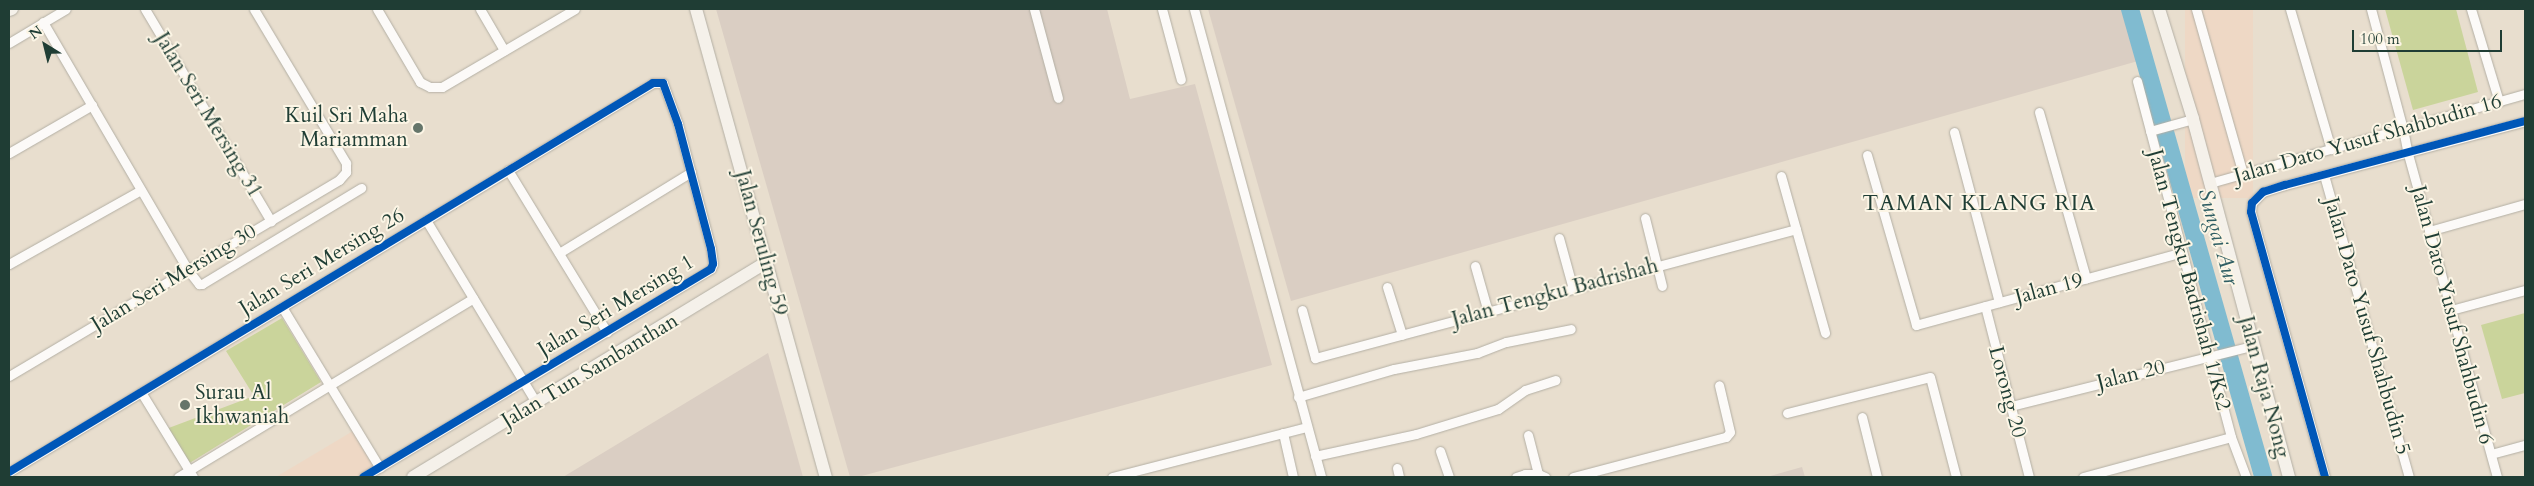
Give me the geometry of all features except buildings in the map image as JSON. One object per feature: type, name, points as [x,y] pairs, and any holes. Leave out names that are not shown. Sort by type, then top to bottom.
[{"type":"main road","name":"Jalan Seruling 59","points":[[696,9],[826,477]]},
{"type":"main road","name":"Jalan Raja Nong","points":[[2159,9],[2210,183],[2252,346],[2289,477]]},
{"type":"main road","name":"Jalan Tun Sambanthan","points":[[413,477],[530,392],[767,262]]},
{"type":"street","points":[[9,43],[66,9]]},
{"type":"street","name":"Jalan Seri Mersing 31","points":[[145,9],[271,221]]},
{"type":"street","name":"Jalan Seri Mersing 30","points":[[9,376],[339,180],[347,167],[254,9]]},
{"type":"street","points":[[377,9],[420,82],[430,88],[442,87],[504,50],[561,12],[575,9]]},
{"type":"street","points":[[480,9],[504,50]]},
{"type":"street","points":[[1034,9],[1058,98]]},
{"type":"street","points":[[1162,9],[1181,80]]},
{"type":"street","points":[[1194,9],[1321,477]]},
{"type":"street","points":[[2196,9],[2243,174]]},
{"type":"street","points":[[2290,9],[2331,149]]},
{"type":"street","name":"Jalan Dato Yusuf Shahbudin 6","points":[[2371,9],[2404,129],[2408,154],[2497,477]]},
{"type":"street","points":[[2472,9],[2498,102]]},
{"type":"street","points":[[43,22],[195,281],[202,284],[361,188]]},
{"type":"street","name":"Jalan Tengku Badrishah 1/Ks2","points":[[2137,81],[2231,437],[2246,477]]},
{"type":"street","name":"Jalan Seri Mersing 26","points":[[9,472],[653,83]]},
{"type":"street","name":"Jalan Seri Mersing 1","points":[[364,477],[530,392],[607,332],[711,268],[713,264],[711,249],[667,88],[663,83],[653,83]]},
{"type":"street","name":"Jalan Dato Yusuf Shahbudin 16","points":[[2210,183],[2525,94]]},
{"type":"street","points":[[9,153],[92,105]]},
{"type":"street","points":[[2039,112],[2086,278]]},
{"type":"street","points":[[2150,131],[2192,119]]},
{"type":"street","points":[[2325,477],[2251,212],[2252,203],[2263,192],[2525,121]]},
{"type":"street","points":[[1954,132],[1999,302]]},
{"type":"street","name":"Jalan 19","points":[[1867,155],[1916,325],[2182,252]]},
{"type":"street","points":[[508,170],[607,332]]},
{"type":"street","points":[[559,253],[690,172]]},
{"type":"street","name":"Jalan Dato Yusuf Shahbudin 5","points":[[2324,175],[2409,477]]},
{"type":"street","points":[[1781,176],[1825,333]]},
{"type":"street","points":[[9,264],[141,190]]},
{"type":"street","points":[[2429,231],[2525,204]]},
{"type":"street","points":[[1646,218],[1662,286]]},
{"type":"street","points":[[426,220],[530,392]]},
{"type":"street","name":"Jalan Tengku Badrishah","points":[[1302,310],[1315,358],[1796,228]]},
{"type":"street","points":[[1559,238],[1573,288]]},
{"type":"street","points":[[1474,266],[1488,312]]},
{"type":"street","points":[[1387,287],[1402,335]]},
{"type":"street","points":[[2451,310],[2525,290]]},
{"type":"street","points":[[178,477],[191,474],[473,298]]},
{"type":"street","name":"Lorong 20","points":[[1984,306],[2030,477]]},
{"type":"street","points":[[282,307],[380,468]]},
{"type":"street","points":[[1298,397],[1394,370],[1477,353],[1506,342],[1571,329]]},
{"type":"street","name":"Jalan 20","points":[[2011,406],[2252,346]]},
{"type":"street","points":[[1787,413],[1930,377],[1956,477]]},
{"type":"street","points":[[1315,456],[1416,434],[1498,409],[1525,390],[1555,380]]},
{"type":"street","points":[[1573,477],[1726,437],[1730,432],[1719,386]]},
{"type":"street","points":[[141,392],[191,474]]},
{"type":"street","points":[[1862,417],[1877,477]]},
{"type":"street","points":[[1112,477],[1307,427]]},
{"type":"street","points":[[1283,433],[1293,477]]},
{"type":"street","points":[[1516,477],[1525,474],[1541,476],[1528,435]]},
{"type":"street","points":[[2083,477],[2231,437]]},
{"type":"street","points":[[2491,454],[2525,445]]},
{"type":"street","points":[[1440,451],[1448,477]]},
{"type":"shaded area","points":[[716,9],[1107,9],[1130,99],[1195,84],[1272,365],[858,477],[850,477]]},
{"type":"shaded area","points":[[1208,9],[2124,9],[2138,61],[1291,301]]},
{"type":"shaded area","points":[[2185,9],[2253,9],[2253,198],[2185,198]]},
{"type":"shaded area","points":[[768,353],[803,477],[563,477]]},
{"type":"shaded area","points":[[353,431],[374,467],[357,477],[276,477]]},
{"type":"shaded area","points":[[1802,467],[1805,477],[1767,477]]},
{"type":"green space","points":[[2385,9],[2456,9],[2478,92],[2413,110]]},
{"type":"green space","points":[[2525,313],[2525,393],[2502,399],[2481,325]]},
{"type":"green space","points":[[282,318],[321,382],[188,464],[166,429],[254,396],[226,351]]},
{"type":"waterway","name":"Sungai Aur","points":[[2130,9],[2263,477]]},
{"type":"cycle path","points":[[9,472],[653,83],[663,83],[678,124],[711,249],[713,264],[711,269],[364,477]]},
{"type":"cycle path","points":[[2325,477],[2251,212],[2252,203],[2263,192],[2285,185],[2525,121]]},
{"type":"place","name":"Kuil Sri Maha Mariamman","points":[[418,128]]},
{"type":"place","name":"Surau Al Ikhwaniah","points":[[185,405]]},
{"type":"district","name":"TAMAN KLANG RIA","points":[[1979,204]]}]
